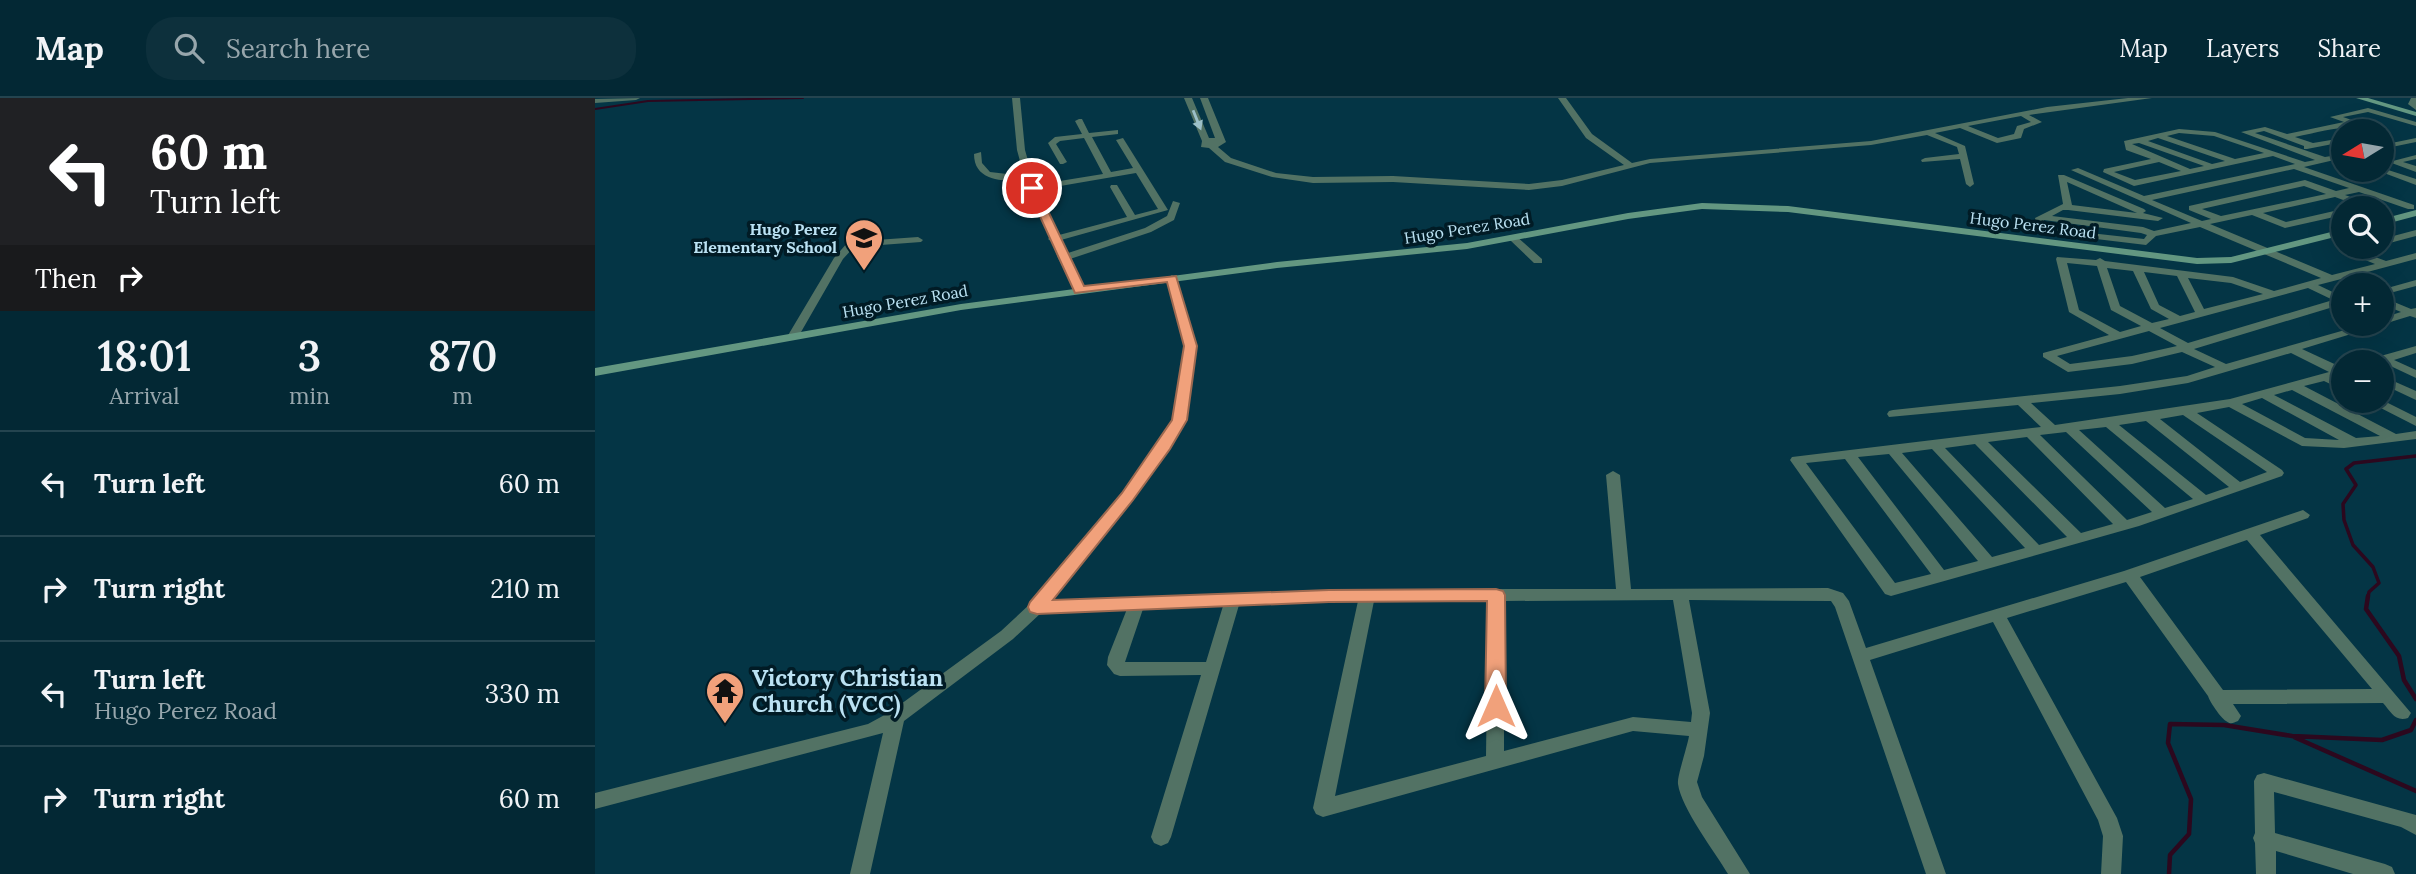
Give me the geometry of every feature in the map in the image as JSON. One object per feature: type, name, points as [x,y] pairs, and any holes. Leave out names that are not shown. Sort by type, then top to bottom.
[{"type":"street","points":[[595,101],[636,98]]},
{"type":"street","points":[[1016,98],[1021,150],[1031,183],[1053,239],[1080,290]]},
{"type":"street","points":[[1188,98],[1214,143],[1228,160],[1275,175],[1313,180],[1394,179],[1529,185],[1563,183],[1626,163],[1695,152],[1837,143],[1925,130],[2041,106],[2107,98]]},
{"type":"street","points":[[1204,98],[1214,143]]},
{"type":"street","points":[[1562,98],[1589,136],[1626,163],[1840,146],[1930,134],[2022,114],[2148,98]]},
{"type":"street","points":[[2415,98],[2412,104],[2416,108]]},
{"type":"street","points":[[2362,99],[2416,114]]},
{"type":"street","points":[[2340,119],[2334,117],[2350,113],[2370,119]]},
{"type":"street","points":[[1963,127],[1997,141],[2018,136],[2021,128],[2038,122],[2022,114]]},
{"type":"street","points":[[1079,121],[1108,175]]},
{"type":"street","points":[[2394,126],[2401,128],[2416,124]]},
{"type":"street","points":[[2287,136],[2331,127]]},
{"type":"street","points":[[2313,146],[2265,129],[2245,132],[2324,160]]},
{"type":"street","points":[[2179,131],[2254,158]]},
{"type":"street","points":[[2189,171],[2129,148],[2127,143],[2179,131],[2215,134],[2304,164]]},
{"type":"street","points":[[1930,134],[1961,146],[1970,184]]},
{"type":"street","points":[[1053,239],[1163,210],[1117,136],[1085,135],[1058,139],[1052,143],[1063,162]]},
{"type":"street","points":[[2159,136],[2233,161]]},
{"type":"street","points":[[2139,140],[2210,166]]},
{"type":"street","points":[[2394,145],[2416,140]]},
{"type":"street","points":[[2294,150],[2331,142]]},
{"type":"street","points":[[978,154],[977,161],[981,172],[1031,183],[1139,170]]},
{"type":"street","points":[[2107,172],[2134,183],[2273,154]]},
{"type":"street","points":[[1925,160],[1949,156],[1965,157]]},
{"type":"street","points":[[2416,157],[2393,162],[2416,169]]},
{"type":"street","points":[[2143,199],[2331,158]]},
{"type":"street","points":[[2086,175],[2161,160]]},
{"type":"street","points":[[2293,166],[2413,210]]},
{"type":"street","points":[[2075,170],[2331,279]]},
{"type":"street","points":[[2394,174],[2414,180]]},
{"type":"street","points":[[2068,207],[2061,177],[2181,228]]},
{"type":"street","points":[[2220,220],[2192,208],[2305,183],[2341,196]]},
{"type":"street","points":[[1114,187],[1132,217]]},
{"type":"street","points":[[2158,219],[2068,207],[2061,207],[2041,217],[2143,230],[2153,234],[2359,189]]},
{"type":"street","points":[[2099,192],[2103,211]]},
{"type":"street","points":[[1063,258],[1148,230],[1171,218],[1176,203]]},
{"type":"street","name":"Hugo Perez Road","points":[[595,372],[961,307],[1277,265],[1398,255],[1702,206],[1739,205],[1788,209],[2184,260],[2231,260],[2331,235]]},
{"type":"street","points":[[2394,217],[2413,210]]},
{"type":"street","points":[[2253,212],[2285,225],[2331,215]]},
{"type":"street","points":[[2394,239],[2416,233]]},
{"type":"street","points":[[1513,237],[1538,261]]},
{"type":"street","points":[[793,337],[839,258],[851,244],[919,240]]},
{"type":"street","points":[[2354,273],[2416,256]]},
{"type":"street","points":[[2119,336],[2074,312],[2061,259],[2241,281],[2273,295]]},
{"type":"street","points":[[2372,259],[2385,264]]},
{"type":"street","points":[[2101,262],[2115,308],[2225,368]]},
{"type":"street","points":[[2137,269],[2155,307],[2179,320]]},
{"type":"street","points":[[2181,274],[2201,314]]},
{"type":"street","points":[[595,801],[873,730],[896,717],[1007,635],[1037,607],[1128,496],[1163,449],[1179,420],[1191,346],[1172,278]]},
{"type":"street","points":[[2331,279],[2047,355],[2068,368],[2132,360],[2331,305]]},
{"type":"street","points":[[2394,289],[2416,283]]},
{"type":"street","points":[[2309,285],[2331,295]]},
{"type":"street","points":[[2394,305],[2414,313]]},
{"type":"street","points":[[2394,319],[2414,313]]},
{"type":"street","points":[[1893,414],[2120,390],[2187,379],[2337,336]]},
{"type":"street","points":[[2293,349],[2331,371]]},
{"type":"street","points":[[2394,357],[2415,351]]},
{"type":"street","points":[[2394,366],[2416,374]]},
{"type":"street","points":[[2183,409],[2277,473],[2239,488],[2122,524],[1891,590],[1797,460],[1979,440],[2149,417],[2183,409],[2231,403],[2265,395],[2292,384],[2331,376]]},
{"type":"street","points":[[2292,384],[2393,437]]},
{"type":"street","points":[[2394,386],[2416,396]]},
{"type":"street","points":[[2265,395],[2354,443]]},
{"type":"street","points":[[2020,400],[2052,430]]},
{"type":"street","points":[[2231,403],[2302,442],[2354,443],[2416,435]]},
{"type":"street","points":[[2394,411],[2416,422]]},
{"type":"street","points":[[2149,417],[2239,488]]},
{"type":"street","points":[[2108,422],[2202,499]]},
{"type":"street","points":[[2069,428],[2161,512]]},
{"type":"street","points":[[2029,433],[2122,524]]},
{"type":"street","points":[[1979,440],[2076,537]]},
{"type":"street","points":[[1935,445],[2034,549]]},
{"type":"street","points":[[1892,449],[1989,563]]},
{"type":"street","points":[[1848,454],[1940,575]]},
{"type":"street","points":[[1613,475],[1624,595]]},
{"type":"street","points":[[1861,656],[2130,575],[2303,515]]},
{"type":"street","points":[[2251,534],[2402,713]]},
{"type":"street","points":[[2130,575],[2232,716]]},
{"type":"street","points":[[1037,607],[1367,596],[1828,594],[1837,597],[1843,605],[1936,874]]},
{"type":"street","points":[[1495,762],[1496,595]]},
{"type":"street","points":[[1680,595],[1701,713],[1687,782],[1693,800],[1740,874]]},
{"type":"street","points":[[1367,596],[1323,808],[1633,724],[1699,730]]},
{"type":"street","points":[[1161,837],[1233,599]]},
{"type":"street","points":[[1137,603],[1117,657],[1120,669],[1211,668]]},
{"type":"street","points":[[1997,615],[2108,818],[2113,836],[2111,874]]},
{"type":"street","points":[[2216,697],[2388,696]]},
{"type":"street","points":[[860,874],[896,717]]},
{"type":"street","points":[[2266,874],[2263,838],[2264,781],[2407,820],[2416,826]]},
{"type":"street","points":[[2263,838],[2385,874]]},
{"type":"waterway","points":[[595,109],[648,101],[803,98]]},
{"type":"waterway","points":[[2368,597],[2369,592],[2379,583],[2373,567],[2353,545],[2344,520],[2343,504],[2356,485],[2346,469],[2354,463],[2416,456]]},
{"type":"waterway","points":[[2368,596],[2366,609],[2399,656],[2404,680],[2416,699]]},
{"type":"waterway","points":[[2169,874],[2170,855],[2189,834],[2191,799],[2168,743],[2170,724],[2224,725],[2292,736],[2382,740],[2411,730],[2416,720]]},
{"type":"waterway","points":[[2294,737],[2416,791]]},
{"type":"place","name":"Hugo Perez Elementary School","points":[[864,272]]},
{"type":"place","name":"Victory Christian Church (VCC)","points":[[725,725]]},
{"type":"route","points":[[1032,188],[1053,239],[1080,290],[1172,278],[1191,346],[1179,420],[1163,449],[1037,607],[1329,596],[1496,595],[1496,706]]}]
